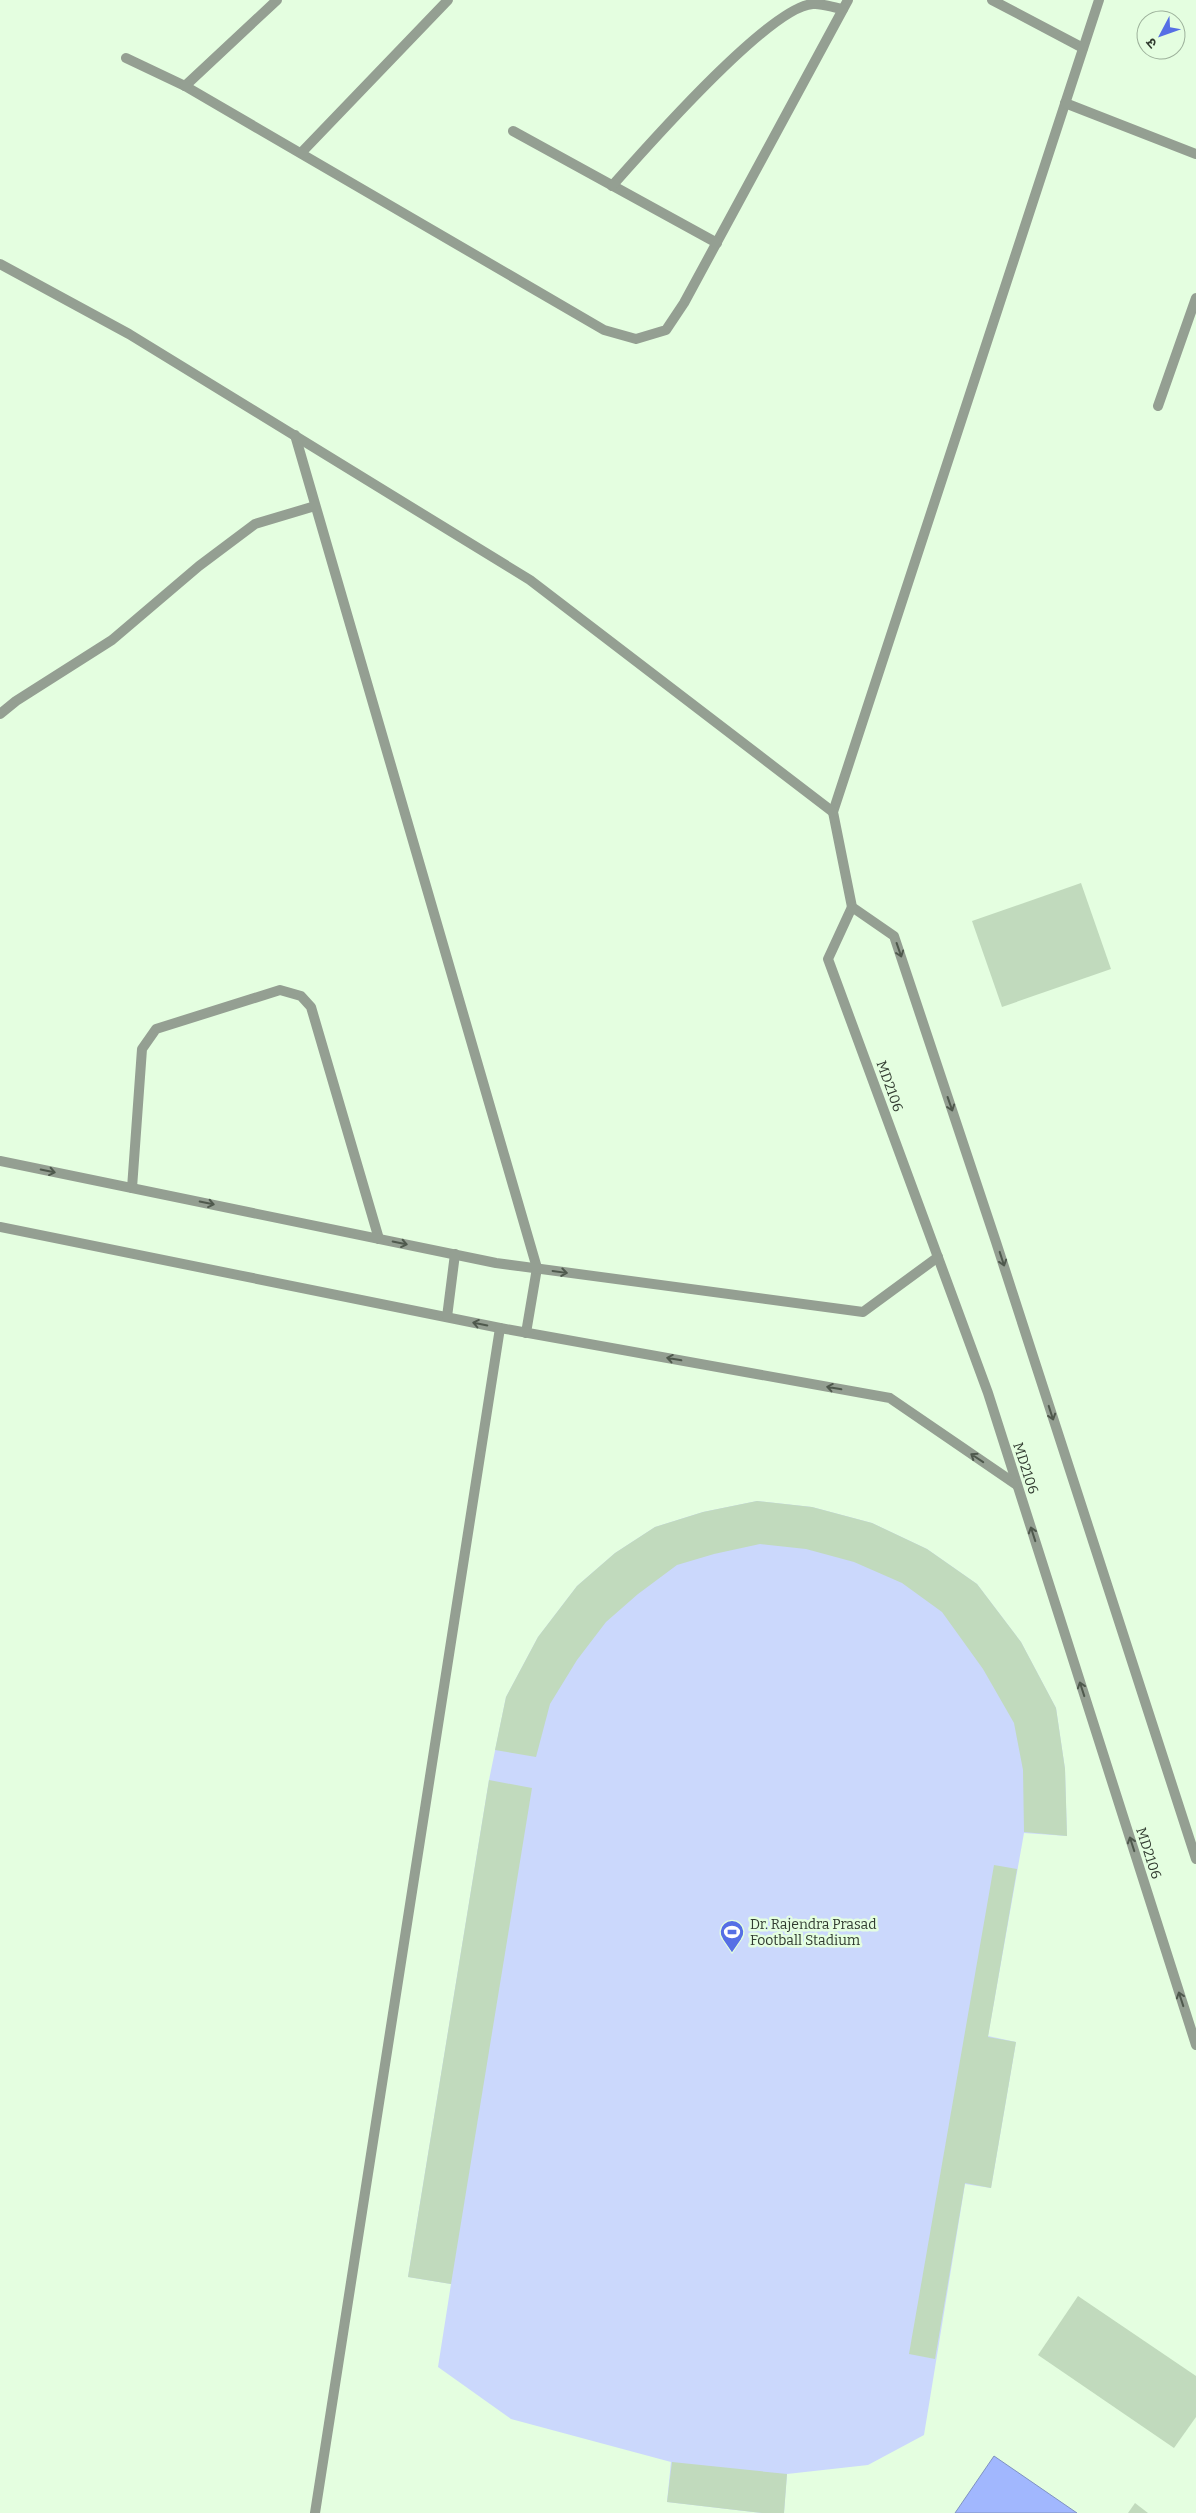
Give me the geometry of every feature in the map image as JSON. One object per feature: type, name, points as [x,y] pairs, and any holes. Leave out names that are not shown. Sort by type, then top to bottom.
[{"type":"street","points":[[185,86],[277,0]]},
{"type":"street","points":[[301,153],[448,0]]},
{"type":"street","points":[[992,0],[1083,48]]},
{"type":"street","points":[[1099,0],[833,812],[852,907],[894,936],[999,1251],[1196,1859]]},
{"type":"street","points":[[126,58],[185,86],[604,330],[636,339],[666,330],[684,303],[845,5],[812,4],[795,11],[762,33],[670,121],[612,186]]},
{"type":"street","points":[[1065,103],[1196,154]]},
{"type":"street","points":[[513,131],[717,243]]},
{"type":"street","points":[[0,264],[129,334],[530,580],[833,812]]},
{"type":"street","points":[[1158,406],[1196,298]]},
{"type":"street","points":[[295,435],[537,1268],[526,1333]]},
{"type":"street","points":[[0,714],[16,701],[112,640],[199,566],[256,524],[315,506]]},
{"type":"street","name":"MD2106","points":[[852,907],[828,958],[988,1394],[1196,2045]]},
{"type":"street","points":[[132,1188],[142,1049],[156,1029],[280,990],[301,996],[310,1007],[379,1239]]},
{"type":"street","points":[[0,1161],[455,1254],[537,1268],[863,1312],[938,1257]]},
{"type":"street","points":[[0,1227],[526,1333],[890,1398],[1017,1485]]},
{"type":"street","points":[[447,1317],[455,1254]]},
{"type":"street","points":[[315,2513],[500,1328]]},
{"type":"shaded area","name":"Dr. Rajendra Prasad Football Stadium","points":[[757,1501],[812,1507],[872,1523],[927,1549],[977,1584],[1021,1642],[1056,1708],[1065,1769],[1067,1836],[1024,1833],[988,2036],[1016,2042],[991,2188],[965,2184],[924,2435],[868,2465],[787,2474],[784,2513],[762,2513],[667,2502],[671,2462],[511,2419],[438,2367],[451,2284],[408,2277],[489,1780],[506,1697],[538,1637],[577,1586],[615,1553],[655,1527],[703,1512]]},
{"type":"water","points":[[994,2456],[1077,2513],[955,2513]]},
{"type":"building","points":[[1081,883],[1111,969],[1002,1007],[972,921]]},
{"type":"building","points":[[757,1501],[812,1507],[872,1523],[927,1549],[977,1584],[1021,1642],[1056,1708],[1065,1769],[1067,1836],[1024,1832],[1023,1770],[1014,1723],[983,1669],[942,1612],[902,1583],[854,1562],[806,1549],[760,1544],[714,1554],[677,1565],[638,1594],[606,1622],[577,1660],[550,1704],[536,1757],[495,1750],[506,1697],[538,1637],[577,1586],[615,1553],[655,1527],[703,1512]]},
{"type":"building","points":[[489,1780],[532,1788],[451,2284],[408,2277]]},
{"type":"building","points":[[994,1865],[1017,1869],[988,2037],[1016,2042],[991,2188],[965,2183],[935,2359],[909,2354]]},
{"type":"building","points":[[1078,2296],[1196,2376],[1196,2417],[1174,2448],[1038,2355]]},
{"type":"building","points":[[672,2462],[787,2474],[784,2513],[762,2513],[667,2502]]},
{"type":"building","points":[[1135,2503],[1148,2513],[1128,2513]]},
{"type":"place","name":"Dr. Rajendra Prasad Football Stadium","points":[[732,1953]]}]
